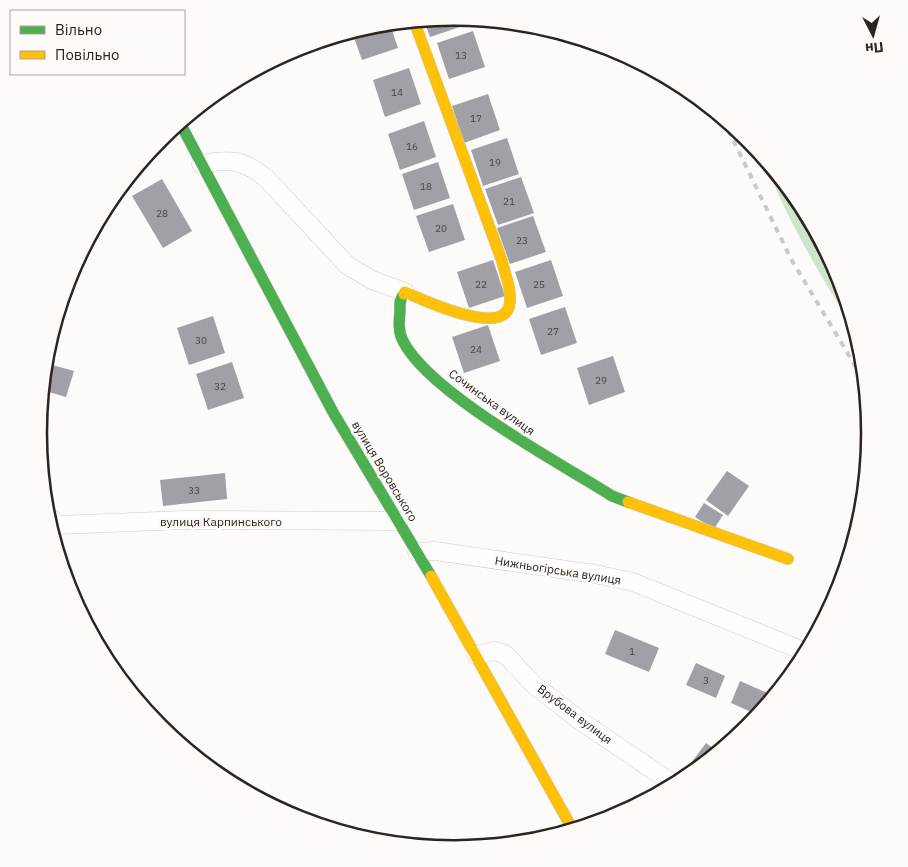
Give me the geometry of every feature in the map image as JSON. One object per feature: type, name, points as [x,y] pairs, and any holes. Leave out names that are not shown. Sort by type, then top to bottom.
[{"type":"street","points":[[201,164],[220,160],[237,161],[254,168],[267,179],[347,264],[372,280],[446,307],[491,320],[501,318],[509,308],[508,284],[502,260],[417,28]]},
{"type":"street","name":"вулиця Воровського","points":[[183,129],[334,414],[417,552],[570,824]]},
{"type":"street","name":"Сочинська вулиця","points":[[405,292],[400,298],[402,340],[411,354],[440,382],[483,416],[612,496],[788,558]]},
{"type":"street","name":"вулиця Карпинського","points":[[58,525],[184,520],[399,521]]},
{"type":"street","name":"Нижньогірська вулиця","points":[[417,552],[435,551],[595,574],[633,582],[799,649]]},
{"type":"street","name":"Врубова вулиця","points":[[476,655],[494,651],[504,654],[534,685],[582,722],[668,780]]},
{"type":"green space","points":[[771,179],[793,207],[807,230],[819,253],[841,308],[804,245]]},
{"type":"building","points":[[462,26],[430,37],[426,27]]},
{"type":"building","points":[[392,31],[398,48],[362,60],[354,39]]},
{"type":"building","points":[[473,31],[485,67],[449,79],[437,43]]},
{"type":"building","points":[[409,68],[421,104],[385,117],[373,80]]},
{"type":"building","points":[[488,94],[500,130],[464,143],[452,106]]},
{"type":"building","points":[[424,121],[436,157],[400,170],[388,134]]},
{"type":"building","points":[[507,138],[519,174],[483,186],[471,150]]},
{"type":"building","points":[[438,162],[450,198],[414,210],[402,174]]},
{"type":"building","points":[[521,177],[534,213],[498,225],[485,189]]},
{"type":"building","points":[[162,179],[192,231],[163,248],[132,196]]},
{"type":"building","points":[[453,204],[465,240],[429,252],[416,216]]},
{"type":"building","points":[[533,216],[546,252],[510,264],[497,228]]},
{"type":"building","points":[[493,260],[505,296],[469,308],[457,272]]},
{"type":"building","points":[[551,260],[563,296],[527,308],[515,272]]},
{"type":"building","points":[[565,307],[577,343],[541,355],[529,319]]},
{"type":"building","points":[[213,316],[225,353],[189,365],[177,328]]},
{"type":"building","points":[[488,325],[500,361],[464,373],[452,337]]},
{"type":"building","points":[[613,356],[625,392],[589,405],[577,368]]},
{"type":"building","points":[[232,362],[244,398],[208,410],[196,374]]},
{"type":"building","points":[[53,365],[74,371],[66,397],[49,392]]},
{"type":"building","points":[[727,471],[749,486],[728,516],[706,500]]},
{"type":"building","points":[[225,473],[227,499],[163,506],[160,480]]},
{"type":"building","points":[[704,503],[723,515],[714,529],[695,517]]},
{"type":"building","points":[[615,630],[659,648],[649,672],[605,654]]},
{"type":"building","points":[[696,663],[725,676],[716,698],[686,685]]},
{"type":"building","points":[[740,681],[767,693],[751,712],[731,703]]},
{"type":"building","points":[[706,743],[713,748],[702,757],[689,766]]},
{"type":"railway","points":[[731,135],[791,259],[855,366]]},
{"type":"traffic: fast","points":[[183,129],[334,414],[431,576]]},
{"type":"traffic: fast","points":[[404,294],[400,304],[399,326],[401,338],[417,361],[439,383],[498,426],[612,496],[628,502]]},
{"type":"traffic: slow","points":[[404,294],[405,292],[460,313],[491,318],[503,315],[509,307],[510,301],[502,261],[417,28]]},
{"type":"traffic: slow","points":[[628,502],[788,559]]},
{"type":"traffic: slow","points":[[431,576],[570,824]]}]
